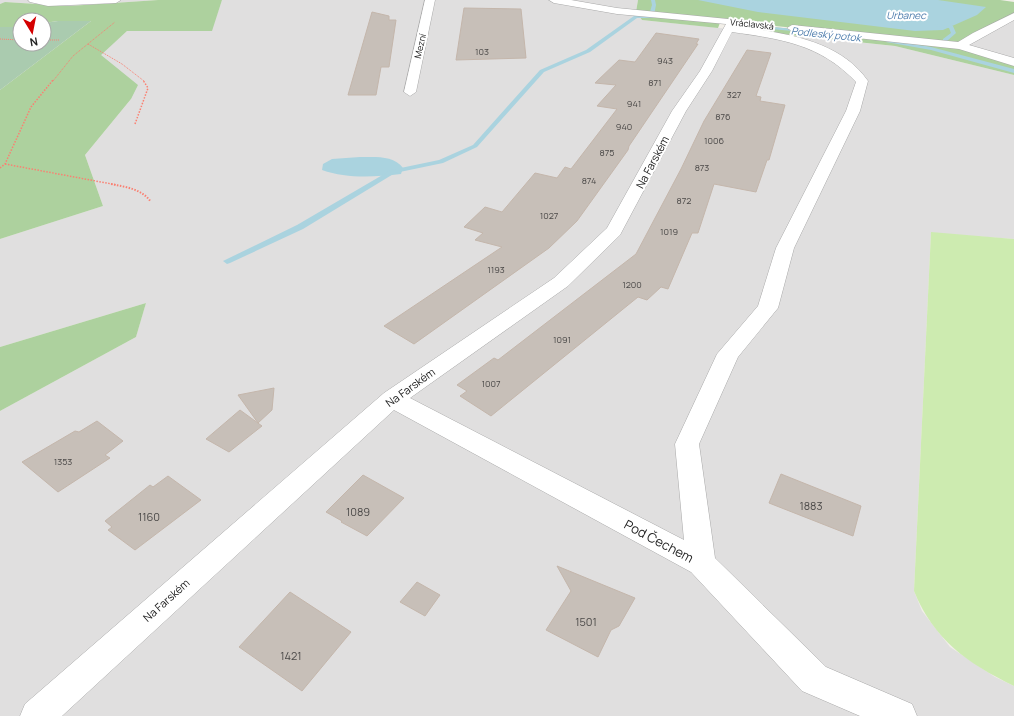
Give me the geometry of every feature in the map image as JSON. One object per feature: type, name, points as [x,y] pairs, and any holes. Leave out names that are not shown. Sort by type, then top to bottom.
[{"type":"street","points":[[34,0],[48,3],[116,0]]},
{"type":"street","name":"Mezní","points":[[410,92],[430,0]]},
{"type":"street","name":"Vráclavská","points":[[554,0],[617,11],[653,13],[730,25],[960,46],[1014,62]]},
{"type":"street","points":[[960,46],[988,29],[1014,16]]},
{"type":"street","points":[[701,563],[687,444],[728,354],[768,308],[785,248],[853,111],[862,81],[851,68],[834,55],[815,45],[730,25]]},
{"type":"street","name":"Na Farském","points":[[37,716],[392,399],[561,282],[614,231],[679,110],[706,71],[730,25]]},
{"type":"street","name":"Pod Čechem","points":[[392,399],[701,563],[814,679],[900,716]]},
{"type":"path","points":[[0,168],[5,164],[31,107],[73,56],[118,19]]},
{"type":"path","points":[[0,40],[12,40]]},
{"type":"path","points":[[52,40],[59,40]]},
{"type":"path","points":[[88,44],[111,57],[144,81],[148,88],[147,94],[135,124]]},
{"type":"path","points":[[5,164],[129,187],[146,195],[151,202]]},
{"type":"shaded area","points":[[0,0],[158,0],[69,6],[6,2],[0,4]]},
{"type":"shaded area","points":[[222,0],[638,0],[636,12],[642,20],[895,46],[1014,75],[1014,239],[931,233],[914,591],[922,611],[950,647],[995,677],[1014,686],[1014,716],[0,716],[0,411],[136,337],[146,303],[0,347],[0,239],[103,206],[85,155],[131,99],[100,55],[127,31],[211,31]]},
{"type":"shaded area","points":[[1014,19],[1014,63],[965,45]]},
{"type":"green space","points":[[158,0],[222,0],[212,31],[127,31],[101,55],[138,85],[131,99],[85,155],[103,206],[0,239],[0,90],[91,21],[52,22],[52,12],[12,12],[12,27],[0,27],[0,4],[5,2],[69,6]]},
{"type":"green space","points":[[638,0],[1000,0],[1014,2],[1014,16],[960,46],[721,20],[718,28],[642,20],[636,12]]},
{"type":"green space","points":[[58,21],[91,21],[52,51],[52,22]]},
{"type":"green space","points":[[737,23],[960,47],[1014,63],[1014,75],[895,46],[761,32],[738,26]]},
{"type":"green space","points":[[0,27],[12,27],[12,52],[50,52],[0,90]]},
{"type":"green space","points":[[931,232],[1014,239],[1014,686],[967,659],[942,637],[931,623],[914,591]]},
{"type":"green space","points":[[146,303],[136,337],[0,411],[0,347]]},
{"type":"water","name":"Urbanec","points":[[698,0],[938,0],[986,7],[977,15],[943,30],[915,31],[758,12]]},
{"type":"water","points":[[360,157],[384,158],[395,161],[403,168],[401,174],[351,176],[322,170],[323,164],[332,159]]},
{"type":"building","points":[[464,8],[521,9],[526,58],[456,60]]},
{"type":"building","points":[[372,12],[389,16],[389,20],[396,20],[389,67],[381,67],[376,95],[348,95]]},
{"type":"building","points":[[656,33],[699,39],[696,44],[698,44],[629,146],[628,150],[577,221],[549,248],[414,344],[384,326],[502,247],[475,240],[483,233],[464,227],[485,207],[502,212],[535,173],[557,178],[565,167],[571,169],[617,109],[597,106],[616,85],[595,83],[619,60],[635,62]]},
{"type":"building","points":[[747,50],[771,53],[756,96],[761,97],[760,101],[785,105],[769,160],[767,160],[756,192],[714,184],[698,233],[692,233],[668,289],[661,287],[647,300],[638,297],[491,416],[460,396],[467,391],[457,385],[494,358],[498,360],[636,254],[681,169],[704,121]]},
{"type":"building","points":[[274,388],[272,410],[258,423],[238,395]]},
{"type":"building","points":[[240,410],[262,426],[229,452],[206,439]]},
{"type":"building","points":[[97,421],[123,441],[105,455],[110,458],[58,492],[22,462],[75,431],[79,432]]},
{"type":"building","points":[[781,474],[861,506],[853,536],[769,503]]},
{"type":"building","points":[[363,475],[404,498],[367,536],[326,512]]},
{"type":"building","points":[[168,476],[201,500],[135,550],[108,530],[112,527],[105,521],[150,485],[153,487]]},
{"type":"building","points":[[557,566],[635,598],[619,626],[611,630],[598,657],[546,630],[571,591]]},
{"type":"building","points":[[417,582],[440,595],[425,616],[400,602]]},
{"type":"building","points":[[290,592],[351,632],[302,691],[239,647]]},
{"type":"waterway","name":"Podleský potok","points":[[651,16],[654,5],[653,0]]},
{"type":"waterway","points":[[227,261],[300,227],[393,171],[441,162],[475,146],[542,71],[588,51],[636,17],[651,16]]},
{"type":"waterway","name":"Podleský potok","points":[[651,16],[657,17]]},
{"type":"waterway","name":"Podleský potok","points":[[729,24],[804,31]]},
{"type":"waterway","points":[[937,25],[951,27],[954,33],[945,40]]},
{"type":"waterway","name":"Podleský potok","points":[[888,41],[931,49],[1014,71]]}]
